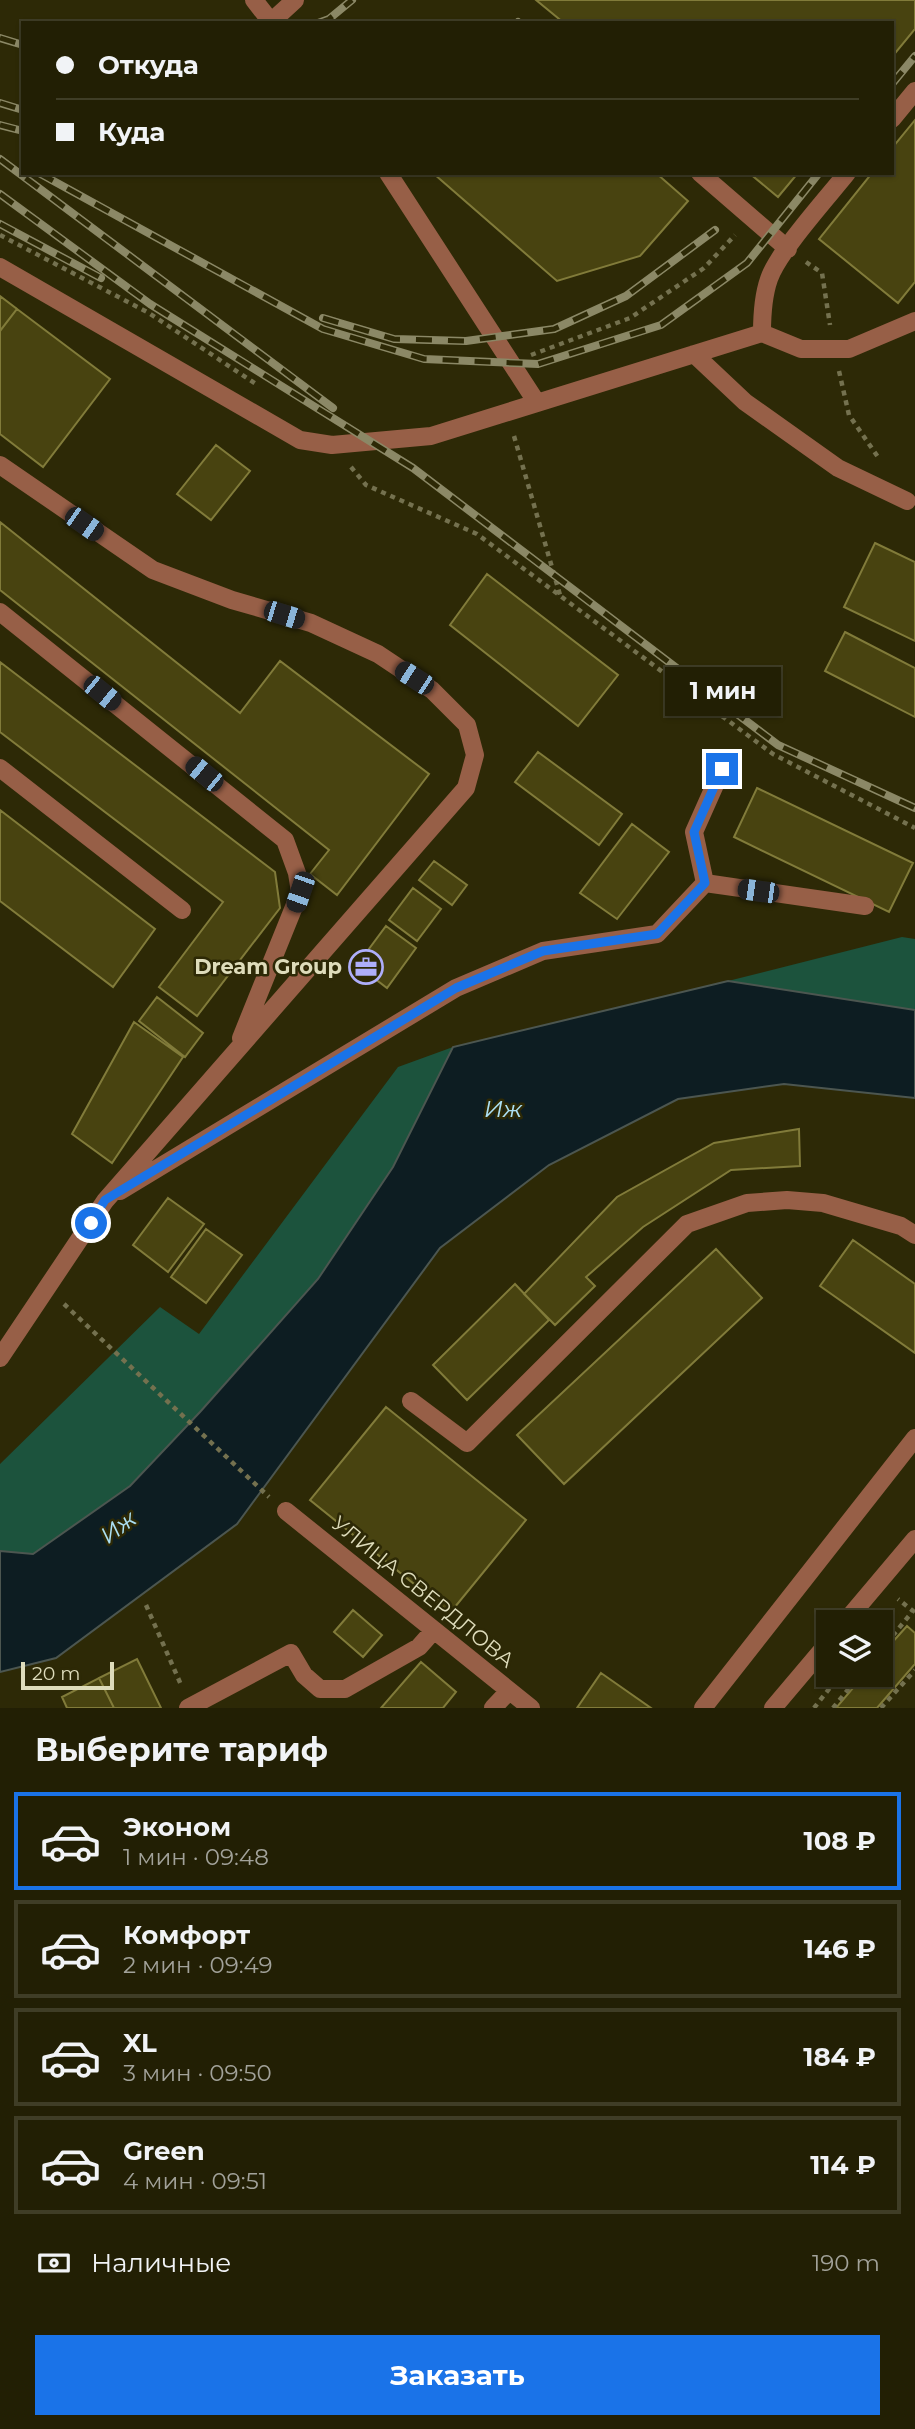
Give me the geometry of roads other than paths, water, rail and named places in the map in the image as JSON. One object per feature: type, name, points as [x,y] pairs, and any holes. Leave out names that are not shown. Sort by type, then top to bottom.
[{"type":"street","points":[[254,0],[270,21]]},
{"type":"street","points":[[272,21],[295,0]]},
{"type":"street","points":[[894,117],[915,92]]},
{"type":"street","points":[[390,175],[537,403]]},
{"type":"street","points":[[702,175],[788,249]]},
{"type":"street","points":[[762,333],[763,305],[770,276],[845,175]]},
{"type":"street","points":[[0,267],[300,440],[332,445],[431,436],[762,333],[801,349],[849,349],[915,321]]},
{"type":"street","points":[[695,354],[745,402],[838,468],[907,501]]},
{"type":"street","points":[[0,465],[153,570],[232,600],[311,623],[378,654],[432,690],[467,725],[475,755],[466,788],[105,1200],[0,1358]]},
{"type":"street","points":[[0,612],[285,840],[297,873],[300,892],[236,1051]]},
{"type":"street","points":[[0,768],[182,910]]},
{"type":"street","points":[[705,883],[694,832],[722,769]]},
{"type":"street","points":[[105,1200],[456,988],[543,951],[657,934],[705,883]]},
{"type":"street","points":[[705,883],[865,906]]},
{"type":"street","points":[[411,1401],[467,1443],[687,1224],[747,1203],[787,1200],[823,1203],[901,1226],[915,1235]]},
{"type":"street","points":[[703,1708],[915,1438]]},
{"type":"street","name":"УЛИЦА СВЕРДЛОВА","points":[[286,1511],[531,1708]]},
{"type":"street","points":[[855,1610],[915,1539]]},
{"type":"street","points":[[189,1707],[291,1653],[304,1675],[320,1689],[345,1689],[419,1647],[434,1630]]},
{"type":"street","points":[[773,1708],[816,1657]]},
{"type":"street","points":[[493,1708],[509,1691]]},
{"type":"water","name":"Иж","points":[[728,981],[915,1010],[915,1098],[784,1084],[678,1099],[549,1165],[440,1248],[237,1524],[56,1658],[0,1672],[0,1551],[33,1554],[130,1486],[200,1412],[318,1279],[393,1167],[453,1047]]},
{"type":"railway","points":[[324,21],[352,0]]},
{"type":"railway","points":[[0,38],[21,44]]},
{"type":"railway","points":[[894,82],[915,56]]},
{"type":"railway","points":[[0,103],[21,109]]},
{"type":"railway","points":[[0,125],[21,130]]},
{"type":"railway","points":[[0,159],[21,175]]},
{"type":"railway","points":[[21,175],[333,408]]},
{"type":"railway","points":[[43,175],[323,329],[424,359],[538,364],[661,325],[747,263],[817,175]]},
{"type":"railway","points":[[0,194],[150,304],[413,468],[778,745],[915,808]]},
{"type":"railway","points":[[0,224],[101,278]]},
{"type":"railway","points":[[323,318],[394,339],[466,341],[554,329],[626,296],[715,230]]},
{"type":"place","name":"Dream Group","points":[[366,967]]}]
